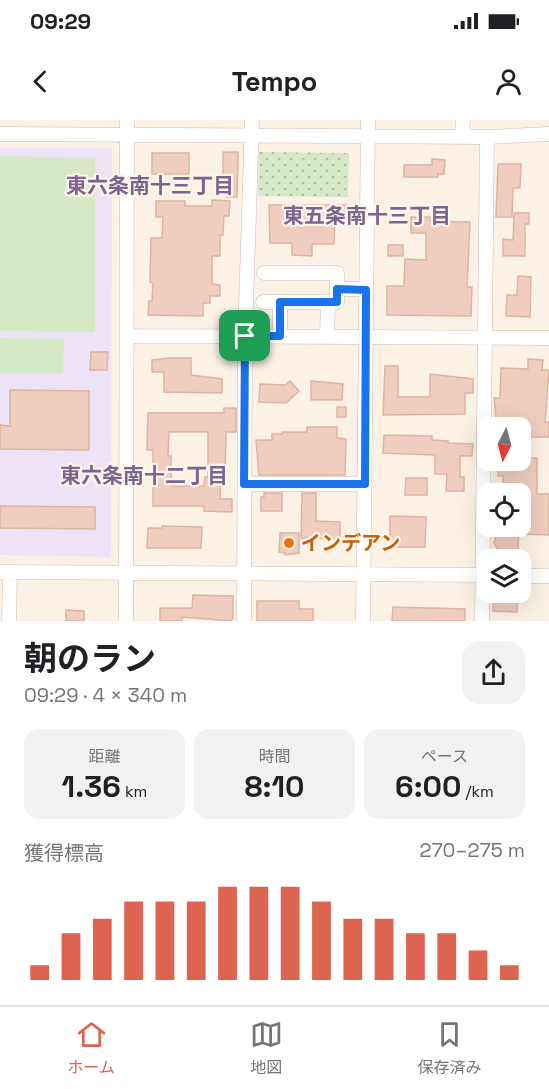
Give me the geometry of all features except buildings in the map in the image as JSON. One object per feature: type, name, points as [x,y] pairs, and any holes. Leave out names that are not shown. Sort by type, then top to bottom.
[{"type":"street","points":[[126,621],[127,120]]},
{"type":"street","points":[[244,621],[245,336],[252,120]]},
{"type":"street","points":[[363,621],[368,120]]},
{"type":"street","points":[[462,137],[463,120]]},
{"type":"street","points":[[0,134],[486,137],[546,134],[544,120]]},
{"type":"street","points":[[485,549],[486,137]]},
{"type":"street","points":[[264,273],[337,273],[337,302],[264,302]]},
{"type":"street","points":[[337,289],[366,290]]},
{"type":"street","points":[[280,302],[280,336]]},
{"type":"street","points":[[327,337],[328,302]]},
{"type":"street","points":[[128,336],[549,338]]},
{"type":"street","points":[[244,484],[365,484]]},
{"type":"street","points":[[9,621],[5,572],[477,575]]},
{"type":"street","points":[[531,576],[549,576]]},
{"type":"street","points":[[482,621],[483,603]]},
{"type":"shaded area","points":[[0,148],[112,148],[111,557],[0,555]]},
{"type":"green space","points":[[259,152],[349,153],[348,197],[258,196]]},
{"type":"green space","points":[[0,156],[95,158],[95,332],[0,331]]},
{"type":"green space","points":[[0,338],[64,339],[63,374],[0,373]]},
{"type":"place","name":"インデアン","points":[[289,543]]},
{"type":"district","name":"東六条南十三丁目","points":[[150,186]]},
{"type":"district","name":"東五条南十三丁目","points":[[367,216]]},
{"type":"district","name":"東六条南十二丁目","points":[[144,476]]},
{"type":"route","points":[[337,289],[366,290],[365,484],[244,484],[245,336],[280,336],[280,302],[337,302],[337,289]]}]
